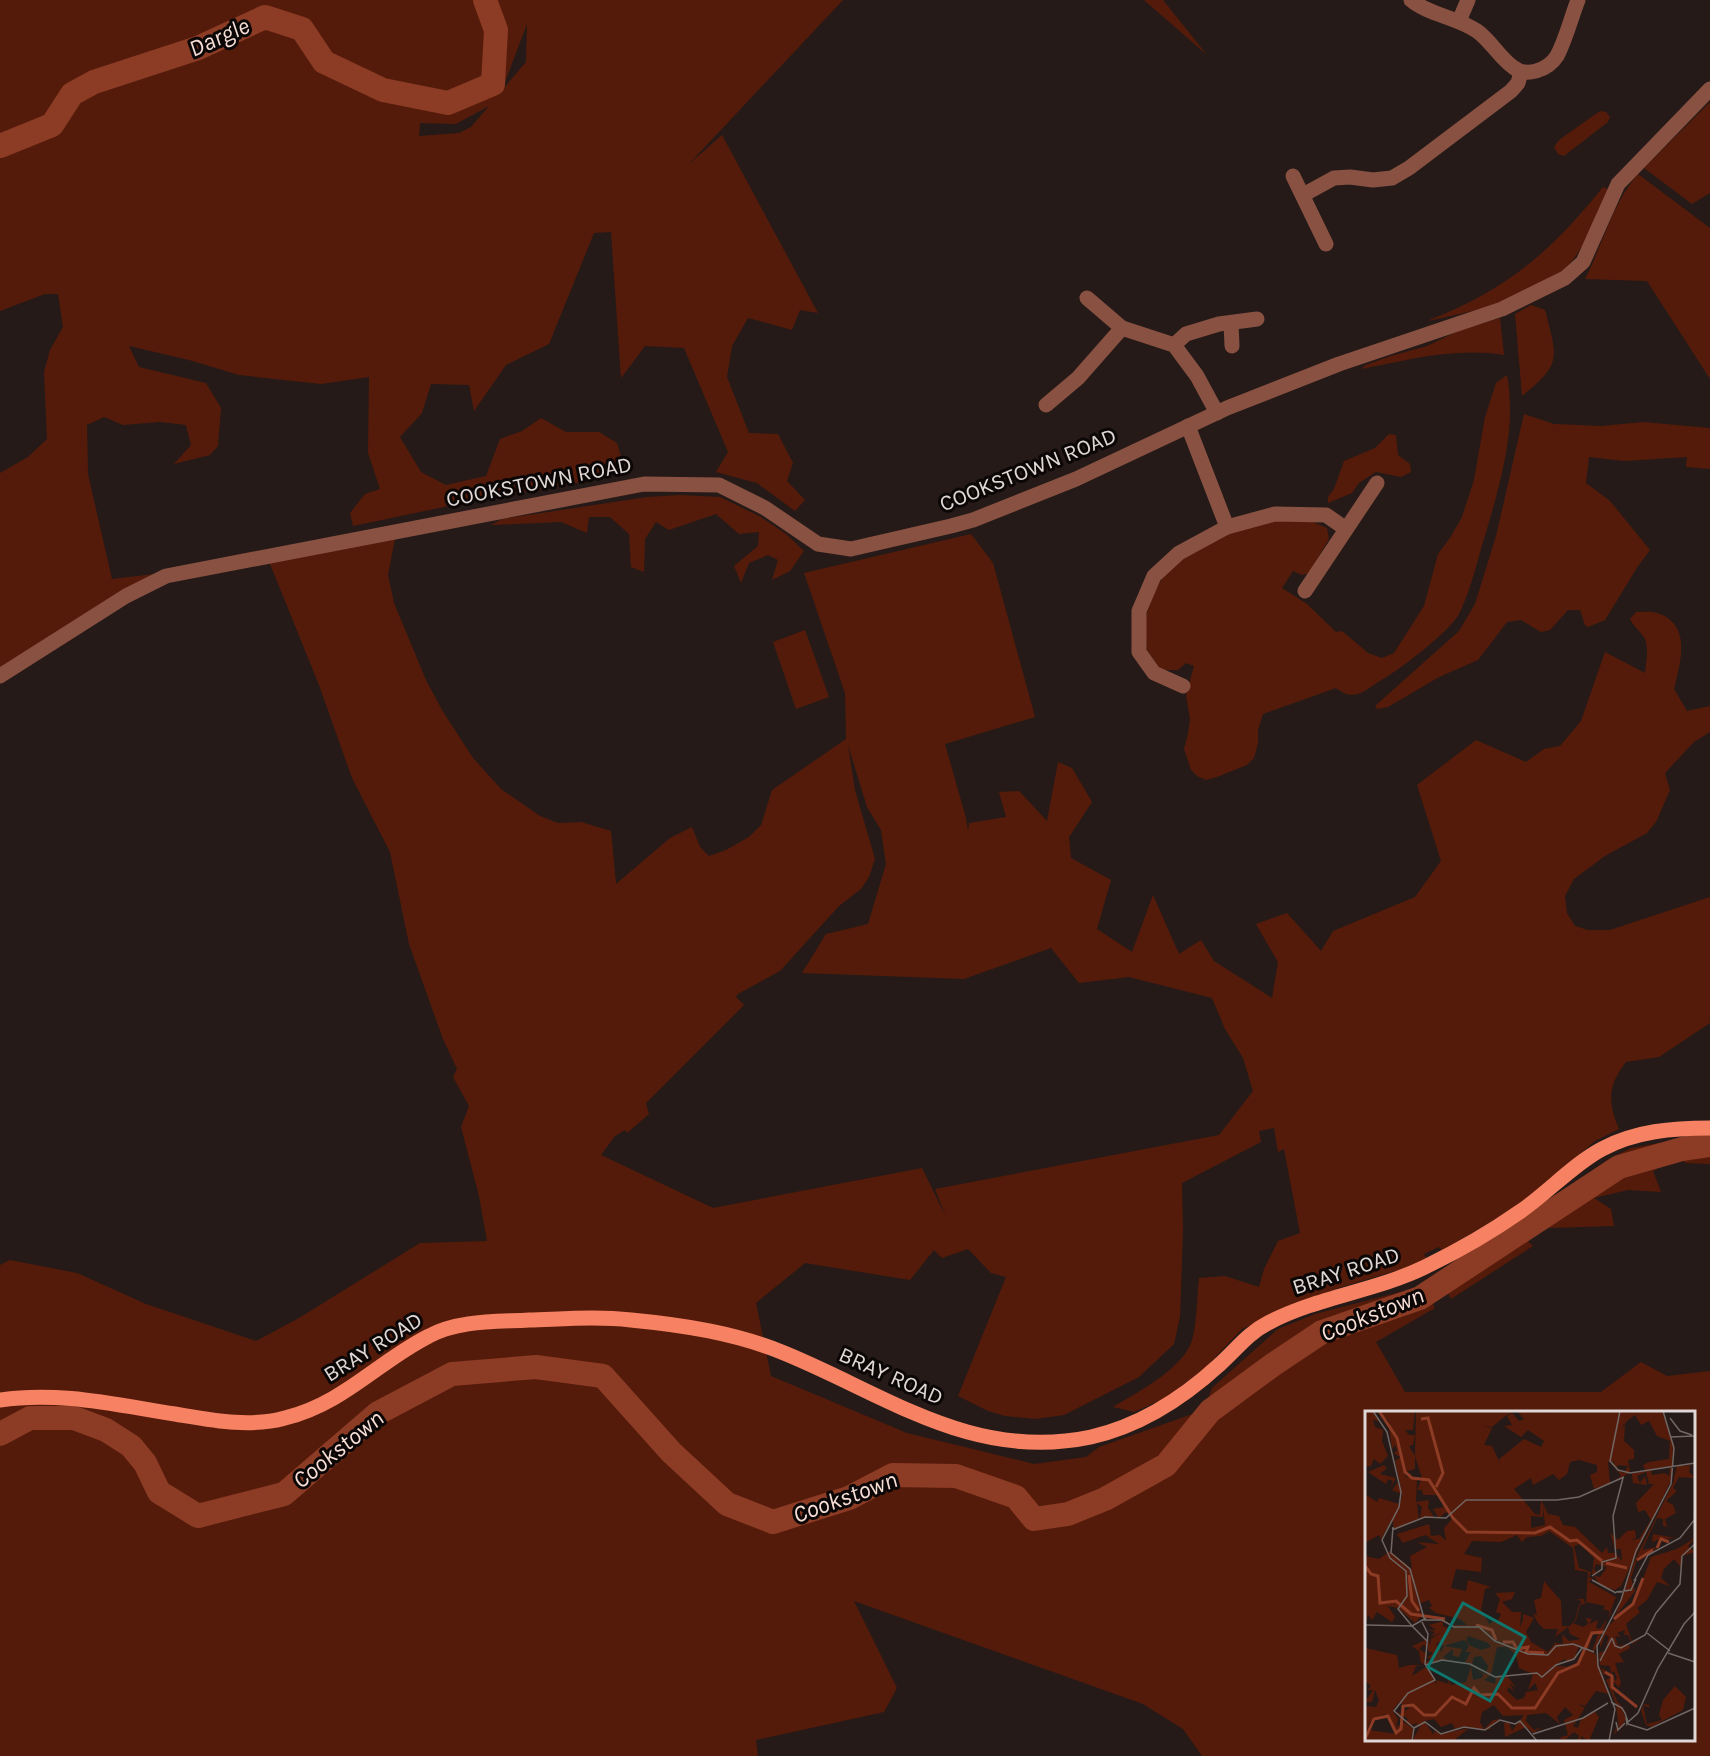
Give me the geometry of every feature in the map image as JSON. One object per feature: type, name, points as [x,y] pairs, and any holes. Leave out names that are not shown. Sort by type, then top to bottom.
[{"type":"main road","name":"BRAY ROAD","points":[[0,1400],[76,1397],[223,1422],[284,1419],[323,1404],[350,1390],[424,1338],[444,1329],[477,1323],[596,1317],[665,1323],[738,1336],[782,1352],[890,1404],[957,1430],[983,1437],[1014,1442],[1062,1441],[1094,1436],[1153,1414],[1212,1372],[1244,1340],[1266,1324],[1420,1270],[1462,1248],[1520,1212],[1600,1149],[1634,1136],[1660,1130],[1710,1128]]},
{"type":"street","points":[[1411,0],[1480,33],[1513,67],[1521,72],[1541,69],[1556,57],[1578,0]]},
{"type":"street","points":[[1459,21],[1468,0]]},
{"type":"street","points":[[1303,195],[1334,178],[1350,177],[1373,180],[1392,178],[1511,91],[1518,83],[1521,72]]},
{"type":"street","name":"COOKSTOWN ROAD","points":[[0,676],[126,596],[165,576],[644,484],[719,485],[765,508],[818,544],[851,549],[973,520],[1076,479],[1217,413],[1339,364],[1502,309],[1565,278],[1582,262],[1618,184],[1710,89]]},
{"type":"street","points":[[1293,176],[1326,244]]},
{"type":"street","points":[[1087,297],[1122,328],[1174,345],[1197,376],[1217,413]]},
{"type":"street","points":[[1174,345],[1186,334],[1231,322],[1257,319]]},
{"type":"street","points":[[1231,322],[1232,346]]},
{"type":"street","points":[[1046,405],[1078,378],[1122,328]]},
{"type":"street","points":[[1188,426],[1227,527]]},
{"type":"street","points":[[1305,591],[1377,483]]},
{"type":"street","points":[[1182,686],[1154,673],[1139,652],[1140,611],[1154,576],[1179,553],[1227,527],[1275,514],[1326,515],[1346,529]]},
{"type":"shaded area","points":[[0,0],[843,0],[688,165],[722,135],[818,313],[800,310],[792,330],[748,318],[732,346],[727,377],[749,433],[778,434],[793,463],[787,481],[805,500],[795,511],[757,483],[716,472],[728,452],[684,348],[645,346],[621,378],[611,232],[594,233],[549,344],[506,365],[474,411],[469,385],[431,384],[422,413],[400,437],[421,472],[446,485],[486,476],[500,439],[522,431],[541,418],[566,432],[599,432],[617,443],[625,470],[587,481],[463,503],[353,526],[350,513],[365,494],[380,489],[368,453],[369,377],[321,384],[239,375],[129,346],[139,367],[206,383],[221,408],[218,446],[210,455],[174,464],[191,445],[186,425],[160,422],[123,425],[104,417],[87,425],[88,474],[112,579],[154,574],[0,667],[0,473],[28,457],[47,439],[44,372],[50,350],[63,327],[58,294],[45,294],[0,311]],"holes":[[[527,24],[526,62],[502,90]],[[489,106],[471,127],[459,133],[419,136],[420,123],[456,124]]]},
{"type":"shaded area","points":[[1144,0],[1163,0],[1207,55]]},
{"type":"shaded area","points":[[1710,102],[1710,193],[1692,204],[1644,168]]},
{"type":"shaded area","points":[[1600,111],[1606,112],[1610,117],[1608,122],[1564,156],[1558,154],[1554,147],[1559,140]]},
{"type":"shaded area","points":[[1638,174],[1710,228],[1710,379],[1647,281],[1585,279],[1621,198]]},
{"type":"shaded area","points":[[1603,187],[1608,189],[1587,237],[1570,263],[1556,276],[1522,295],[1503,302],[1427,321],[1480,296],[1525,267],[1564,231]]},
{"type":"shaded area","points":[[1531,305],[1545,310],[1554,350],[1553,359],[1545,375],[1522,396],[1515,314]]},
{"type":"shaded area","points":[[1500,318],[1504,355],[1450,354],[1361,369],[1391,356],[1427,346],[1458,331]]},
{"type":"shaded area","points":[[1507,375],[1510,419],[1504,463],[1472,582],[1454,622],[1413,658],[1365,691],[1354,695],[1336,688],[1263,714],[1254,758],[1247,765],[1206,780],[1197,776],[1191,770],[1184,749],[1190,719],[1186,695],[1194,666],[1186,663],[1178,670],[1161,670],[1147,650],[1144,621],[1155,590],[1170,566],[1233,532],[1275,520],[1308,520],[1327,528],[1329,539],[1309,573],[1302,575],[1293,571],[1282,588],[1307,604],[1336,632],[1342,631],[1368,653],[1382,658],[1394,653],[1424,606],[1438,554],[1462,517],[1474,480],[1485,417],[1496,383]]},
{"type":"shaded area","points":[[1524,414],[1554,424],[1601,426],[1643,422],[1710,428],[1710,469],[1686,467],[1687,457],[1624,461],[1589,457],[1586,483],[1610,501],[1650,550],[1605,620],[1588,627],[1585,625],[1580,610],[1568,610],[1550,630],[1541,632],[1521,620],[1507,622],[1478,660],[1439,677],[1388,707],[1377,709],[1375,706],[1459,631],[1475,604],[1496,536]]},
{"type":"shaded area","points":[[1389,434],[1396,435],[1398,455],[1410,464],[1411,472],[1401,477],[1376,472],[1359,483],[1352,493],[1328,503],[1328,497],[1334,489],[1344,461],[1375,448]]},
{"type":"shaded area","points":[[680,495],[720,497],[759,516],[786,534],[804,551],[790,571],[772,580],[778,560],[768,555],[749,563],[741,583],[734,566],[758,546],[759,532],[739,534],[716,514],[669,530],[656,522],[645,539],[644,572],[631,567],[629,534],[610,517],[589,517],[587,533],[561,522],[491,525],[502,519],[647,497]]},
{"type":"shaded area","points":[[396,534],[388,575],[394,603],[426,680],[442,710],[473,758],[501,789],[540,816],[558,823],[581,822],[611,831],[616,884],[670,838],[692,827],[700,847],[709,856],[726,850],[749,837],[761,825],[772,790],[846,739],[845,693],[804,573],[971,534],[993,563],[1035,717],[945,744],[968,831],[969,823],[1006,817],[999,792],[1019,791],[1047,821],[1058,762],[1072,768],[1092,802],[1069,837],[1071,858],[1111,880],[1097,929],[1132,952],[1153,895],[1179,954],[1201,940],[1214,961],[1272,998],[1278,962],[1256,924],[1287,913],[1321,951],[1333,931],[1415,897],[1441,861],[1417,785],[1476,740],[1526,762],[1544,749],[1560,746],[1581,721],[1605,652],[1645,673],[1646,643],[1630,619],[1636,612],[1657,613],[1670,620],[1677,628],[1681,647],[1674,689],[1687,711],[1710,706],[1710,732],[1694,742],[1665,773],[1670,790],[1656,822],[1647,833],[1605,856],[1574,879],[1565,896],[1567,913],[1575,926],[1588,930],[1610,930],[1710,897],[1710,1023],[1659,1057],[1626,1062],[1615,1079],[1611,1095],[1611,1103],[1619,1129],[1595,1141],[1519,1205],[1442,1251],[1439,1247],[1424,1254],[1427,1260],[1338,1288],[1242,1329],[1206,1367],[1168,1397],[1134,1412],[1113,1407],[1157,1380],[1186,1353],[1194,1329],[1199,1278],[1225,1276],[1259,1287],[1264,1269],[1278,1241],[1300,1233],[1284,1149],[1278,1152],[1274,1128],[1259,1131],[1261,1142],[1182,1183],[1180,1317],[1174,1344],[1139,1377],[1064,1415],[1035,1419],[1005,1416],[988,1411],[958,1396],[1006,1277],[991,1273],[968,1249],[942,1258],[934,1250],[910,1280],[805,1263],[756,1303],[771,1376],[907,1433],[1034,1464],[1086,1457],[1099,1447],[1204,1410],[1212,1388],[1278,1329],[1315,1314],[1423,1286],[1435,1308],[1376,1342],[1405,1392],[1601,1392],[1641,1362],[1667,1376],[1710,1371],[1710,1756],[1202,1756],[1183,1729],[1143,1704],[854,1601],[897,1688],[884,1712],[756,1740],[758,1756],[0,1756],[0,1265],[10,1260],[77,1273],[146,1304],[256,1341],[299,1318],[420,1243],[487,1241],[479,1196],[461,1127],[469,1106],[453,1077],[457,1069],[443,1039],[409,944],[390,852],[352,778],[319,685],[268,559]],"holes":[[[848,745],[867,807],[881,830],[886,864],[868,924],[826,934],[802,973],[964,979],[1051,948],[1079,983],[1129,977],[1212,998],[1225,1029],[1243,1058],[1253,1091],[1219,1135],[935,1189],[946,1217],[922,1168],[713,1208],[601,1155],[615,1136],[625,1130],[627,1133],[649,1114],[646,1103],[744,1005],[736,997],[738,994],[780,971],[839,906],[861,889],[869,877],[875,859],[855,790]]]},
{"type":"shaded area","points":[[805,630],[829,697],[796,709],[773,642]]},
{"type":"shaded area","points":[[1710,1140],[1710,1164],[1685,1163],[1679,1152],[1685,1144]]},
{"type":"shaded area","points":[[1659,1143],[1662,1166],[1653,1171],[1661,1192],[1628,1190],[1594,1198],[1611,1209],[1614,1226],[1549,1228],[1578,1197],[1571,1186],[1609,1159],[1631,1148]]},
{"type":"shaded area","points":[[1516,1230],[1533,1246],[1451,1299],[1441,1279],[1443,1274]]},
{"type":"waterway","name":"Dargle","points":[[0,146],[52,125],[72,94],[94,82],[198,48],[265,17],[302,29],[324,62],[383,90],[448,103],[493,84],[496,30],[485,0]]},
{"type":"waterway","name":"Cookstown","points":[[0,1434],[30,1418],[74,1418],[106,1430],[131,1446],[145,1463],[159,1492],[198,1516],[284,1494],[378,1413],[452,1374],[536,1367],[603,1376],[671,1452],[727,1504],[773,1522],[849,1498],[893,1475],[956,1476],[1016,1497],[1034,1519],[1068,1514],[1105,1499],[1166,1465],[1210,1411],[1322,1332],[1420,1298],[1619,1167],[1682,1149],[1710,1145]]}]
